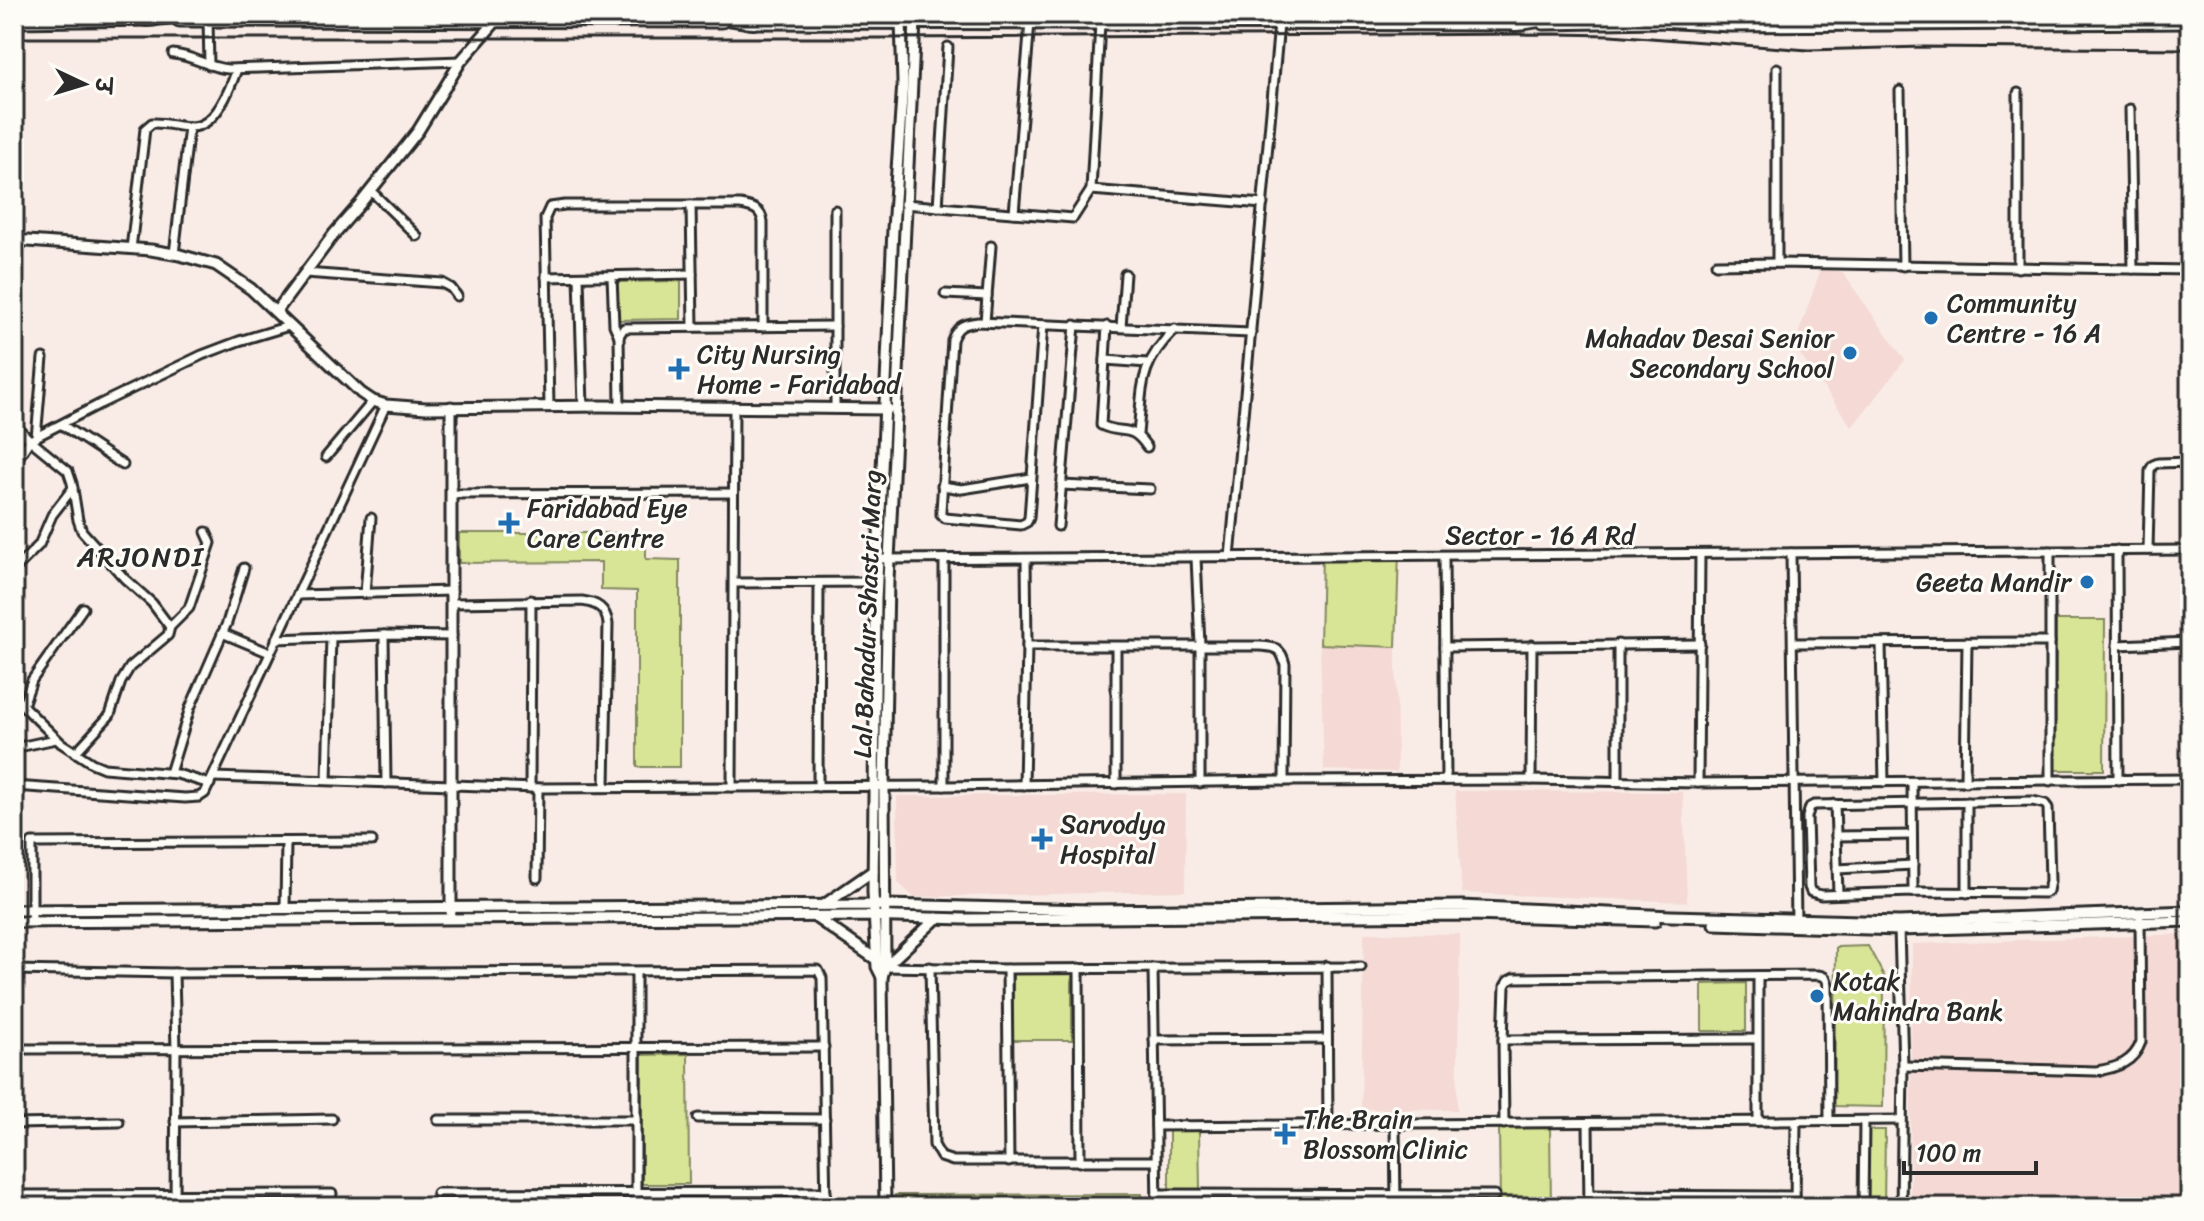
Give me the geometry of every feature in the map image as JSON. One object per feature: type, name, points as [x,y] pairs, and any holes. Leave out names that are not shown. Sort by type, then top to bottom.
[{"type":"highway","points":[[146,19],[191,14]]},
{"type":"highway","points":[[702,14],[754,22]]},
{"type":"highway","points":[[1515,24],[1574,14]]},
{"type":"main road","points":[[16,21],[1279,24],[1659,21],[1729,25],[2190,22]]},
{"type":"street","points":[[208,20],[209,65]]},
{"type":"street","points":[[14,83],[16,21]]},
{"type":"street","points":[[276,312],[430,114],[461,61],[496,21]]},
{"type":"street","points":[[900,204],[915,21]]},
{"type":"street","points":[[900,204],[901,22]]},
{"type":"street","points":[[1014,213],[1030,22]]},
{"type":"street","points":[[900,204],[1073,218],[1091,190],[1100,23]]},
{"type":"street","points":[[1230,557],[1279,24]]},
{"type":"street","points":[[938,207],[948,47]]},
{"type":"street","points":[[173,54],[192,57],[217,68],[237,69],[461,61]]},
{"type":"street","points":[[1777,68],[1777,263]]},
{"type":"street","points":[[131,249],[145,129],[152,123],[199,126],[210,118],[229,93],[237,69]]},
{"type":"street","points":[[1900,91],[1903,266]]},
{"type":"street","points":[[2018,93],[2018,268]]},
{"type":"street","points":[[2130,109],[2133,269]]},
{"type":"street","points":[[174,254],[189,127]]},
{"type":"street","points":[[1091,190],[1263,204]]},
{"type":"street","points":[[371,191],[417,236]]},
{"type":"street","name":"Lal Bahadur Shastri Marg","points":[[885,1207],[879,786],[884,560],[900,204]]},
{"type":"street","points":[[691,205],[693,327]]},
{"type":"street","points":[[549,406],[545,218],[550,207],[751,206],[762,215],[763,327]]},
{"type":"street","points":[[835,210],[835,409]]},
{"type":"street","points":[[14,240],[174,254],[216,265],[240,280],[361,393],[386,405],[890,409]]},
{"type":"street","points":[[985,322],[991,246]]},
{"type":"street","points":[[1716,264],[2190,270]]},
{"type":"street","points":[[305,273],[442,283],[457,296]]},
{"type":"street","points":[[546,277],[692,274]]},
{"type":"street","points":[[1121,327],[1125,274]]},
{"type":"street","points":[[579,277],[583,406]]},
{"type":"street","points":[[612,277],[614,325],[619,336],[620,406]]},
{"type":"street","points":[[945,294],[987,296]]},
{"type":"street","points":[[1043,325],[1027,522],[1021,525],[945,518],[941,511],[952,340],[961,325],[985,322],[1251,333]]},
{"type":"street","points":[[1058,526],[1075,325]]},
{"type":"street","points":[[14,464],[33,439],[177,366],[239,341],[289,326]]},
{"type":"street","points":[[619,336],[628,327],[835,326]]},
{"type":"street","points":[[1107,326],[1101,425],[1138,434],[1147,447]]},
{"type":"street","points":[[1138,434],[1143,378],[1148,363],[1175,329]]},
{"type":"street","points":[[33,439],[43,358]]},
{"type":"street","points":[[1105,360],[1148,363]]},
{"type":"street","points":[[326,457],[373,401]]},
{"type":"street","points":[[14,786],[193,799],[205,793],[386,405]]},
{"type":"street","points":[[732,787],[734,406]]},
{"type":"street","points":[[450,919],[451,407]]},
{"type":"street","points":[[14,424],[64,467],[71,478],[82,531],[125,579],[152,603],[170,627]]},
{"type":"street","points":[[62,425],[123,465]]},
{"type":"street","points":[[2148,550],[2150,470],[2158,463],[2190,462]]},
{"type":"street","points":[[942,486],[962,489],[1031,478]]},
{"type":"street","points":[[1061,485],[1150,489]]},
{"type":"street","points":[[14,570],[39,545],[47,524],[73,488]]},
{"type":"street","points":[[451,494],[733,493]]},
{"type":"street","points":[[365,593],[371,518]]},
{"type":"street","points":[[75,753],[110,715],[121,682],[130,667],[168,635],[170,627],[189,608],[211,543],[206,532]]},
{"type":"street","points":[[2117,550],[2118,780]]},
{"type":"street","name":"Sector - 16 A Rd","points":[[884,560],[2190,550]]},
{"type":"street","points":[[2050,551],[2050,781]]},
{"type":"street","points":[[1791,553],[1796,923]]},
{"type":"street","points":[[1698,783],[1700,554]]},
{"type":"street","points":[[1444,556],[1446,780]]},
{"type":"street","points":[[1196,558],[1200,645],[1200,783]]},
{"type":"street","points":[[944,559],[944,786]]},
{"type":"street","points":[[1024,785],[1026,559]]},
{"type":"street","points":[[170,773],[190,708],[227,623],[244,568]]},
{"type":"street","points":[[734,583],[868,582]]},
{"type":"street","points":[[818,787],[819,584]]},
{"type":"street","points":[[298,595],[452,591]]},
{"type":"street","points":[[531,600],[537,878]]},
{"type":"street","points":[[452,603],[582,601],[602,608],[607,615],[605,787]]},
{"type":"street","points":[[23,705],[32,680],[83,608]]},
{"type":"street","points":[[222,633],[270,653]]},
{"type":"street","points":[[384,635],[386,783]]},
{"type":"street","points":[[276,639],[452,636]]},
{"type":"street","points":[[327,780],[331,637]]},
{"type":"street","points":[[1793,643],[2050,642]]},
{"type":"street","points":[[2117,645],[2190,642]]},
{"type":"street","points":[[1881,643],[1884,782]]},
{"type":"street","points":[[1965,782],[1967,643]]},
{"type":"street","points":[[1618,644],[1618,781]]},
{"type":"street","points":[[1445,647],[1700,644]]},
{"type":"street","points":[[1027,646],[1200,645],[1270,647],[1279,650],[1285,664],[1284,781]]},
{"type":"street","points":[[1531,780],[1532,645]]},
{"type":"street","points":[[1116,647],[1116,784]]},
{"type":"street","points":[[14,697],[56,739],[104,768],[212,780],[327,780],[534,788],[1446,780],[1794,783],[2188,779],[2190,858]]},
{"type":"street","points":[[14,748],[56,739]]},
{"type":"street","points":[[1912,782],[1913,892]]},
{"type":"street","points":[[879,786],[873,871],[880,910]]},
{"type":"street","points":[[2033,801],[2045,804],[2048,808],[2048,891],[1811,892],[1808,811],[1814,805],[1912,802],[2033,801]]},
{"type":"street","points":[[1967,802],[1967,893]]},
{"type":"street","points":[[1835,804],[1838,894]]},
{"type":"street","points":[[1836,836],[1912,835]]},
{"type":"street","points":[[32,921],[32,843],[372,841]]},
{"type":"street","points":[[285,909],[286,842]]},
{"type":"street","points":[[1837,869],[1913,865]]},
{"type":"street","points":[[821,907],[873,871]]},
{"type":"street","points":[[14,922],[450,919],[821,907],[1090,910],[1462,906],[1796,923]]},
{"type":"street","points":[[14,910],[451,908],[587,914]]},
{"type":"street","points":[[380,909],[380,920]]},
{"type":"street","points":[[685,913],[815,917],[880,910],[937,918],[1471,915],[1899,926],[2140,918],[2190,921]]},
{"type":"street","points":[[2140,918],[2190,911]]},
{"type":"street","points":[[815,917],[880,967],[1361,967]]},
{"type":"street","points":[[880,967],[937,918]]},
{"type":"street","points":[[1903,1066],[2096,1071],[2117,1067],[2130,1060],[2141,1042],[2140,918]]},
{"type":"street","points":[[1899,926],[1903,1066],[1901,1207]]},
{"type":"street","points":[[1327,966],[1328,1125]]},
{"type":"street","points":[[930,967],[934,1145],[941,1157],[953,1161],[1156,1161]]},
{"type":"street","points":[[1079,968],[1080,1162]]},
{"type":"street","points":[[1153,968],[1157,1207]]},
{"type":"street","points":[[1007,969],[1009,1162]]},
{"type":"street","points":[[14,970],[174,973],[818,970],[822,978],[826,1207]]},
{"type":"street","points":[[636,972],[636,1207]]},
{"type":"street","points":[[174,973],[175,1207]]},
{"type":"street","points":[[1504,1124],[1505,986],[1514,978],[1818,975],[1827,980],[1829,1121]]},
{"type":"street","points":[[1758,976],[1758,1121]]},
{"type":"street","points":[[1154,1040],[1327,1039]]},
{"type":"street","points":[[1503,1040],[1757,1039]]},
{"type":"street","points":[[14,1049],[824,1047]]},
{"type":"street","points":[[698,1118],[825,1119]]},
{"type":"street","points":[[175,1122],[332,1119]]},
{"type":"street","points":[[438,1120],[636,1120]]},
{"type":"street","points":[[1156,1126],[1902,1120]]},
{"type":"street","points":[[1795,1207],[1796,1121]]},
{"type":"street","points":[[1863,1207],[1864,1121]]},
{"type":"street","points":[[14,1124],[119,1122]]},
{"type":"street","points":[[1588,1123],[1589,1207]]},
{"type":"street","points":[[1395,1124],[1396,1207]]},
{"type":"street","points":[[437,1193],[826,1192]]},
{"type":"street","points":[[14,1195],[332,1194]]},
{"type":"street","points":[[1157,1194],[1495,1195]]},
{"type":"street","points":[[1233,1195],[1233,1207]]},
{"type":"street","points":[[1589,1195],[1795,1196]]},
{"type":"shaded area","name":"Mahadav Desai Senior Secondary School","points":[[1821,269],[1842,272],[1905,360],[1852,427],[1794,346]]},
{"type":"shaded area","points":[[1320,644],[1396,647],[1397,772],[1324,770]]},
{"type":"shaded area","points":[[1455,791],[1683,792],[1687,902],[1462,893]]},
{"type":"shaded area","name":"Sarvodya Hospital","points":[[1186,794],[1185,891],[914,897],[898,883],[897,796]]},
{"type":"shaded area","points":[[1364,933],[1460,934],[1457,1110],[1361,1109]]},
{"type":"shaded area","points":[[2190,934],[2190,1207],[1910,1207],[1912,944]]},
{"type":"green space","points":[[681,281],[681,319],[618,320],[618,282]]},
{"type":"green space","points":[[459,533],[646,533],[646,559],[680,560],[680,767],[637,767],[637,591],[601,590],[601,562],[459,563]]},
{"type":"green space","points":[[1399,551],[1396,647],[1320,644],[1322,552]]},
{"type":"green space","points":[[2056,620],[2105,620],[2104,770],[2055,770]]},
{"type":"green space","points":[[1868,946],[1884,976],[1883,1107],[1834,1106],[1836,947]]},
{"type":"green space","points":[[1013,972],[1072,972],[1072,1040],[1013,1040]]},
{"type":"green space","points":[[1746,983],[1746,1031],[1702,1031],[1702,984]]},
{"type":"green space","points":[[688,1054],[689,1184],[642,1184],[642,1055]]},
{"type":"green space","points":[[1550,1126],[1551,1207],[1500,1207],[1499,1127]]},
{"type":"green space","points":[[1169,1129],[1199,1129],[1200,1189],[1169,1189]]},
{"type":"green space","points":[[1868,1130],[1885,1130],[1884,1207],[1868,1207]]},
{"type":"green space","points":[[1142,1194],[1143,1207],[895,1207],[895,1195]]},
{"type":"railway","points":[[14,38],[1555,34],[1611,35],[1808,50],[1924,47],[2190,49]]},
{"type":"place","name":"Community Centre - 16 A","points":[[1931,318]]},
{"type":"place","name":"Mahadav Desai Senior Secondary School","points":[[1850,353]]},
{"type":"place","name":"City Nursing Home - Faridabad","points":[[679,369]]},
{"type":"place","name":"Faridabad Eye Care Centre","points":[[509,523]]},
{"type":"place","name":"Geeta Mandir","points":[[2087,582]]},
{"type":"place","name":"Sarvodya Hospital","points":[[1042,839]]},
{"type":"place","name":"Kotak Mahindra Bank","points":[[1817,996]]},
{"type":"place","name":"The Brain Blossom Clinic","points":[[1285,1134]]},
{"type":"district","name":"ARJONDI","points":[[141,556]]}]
